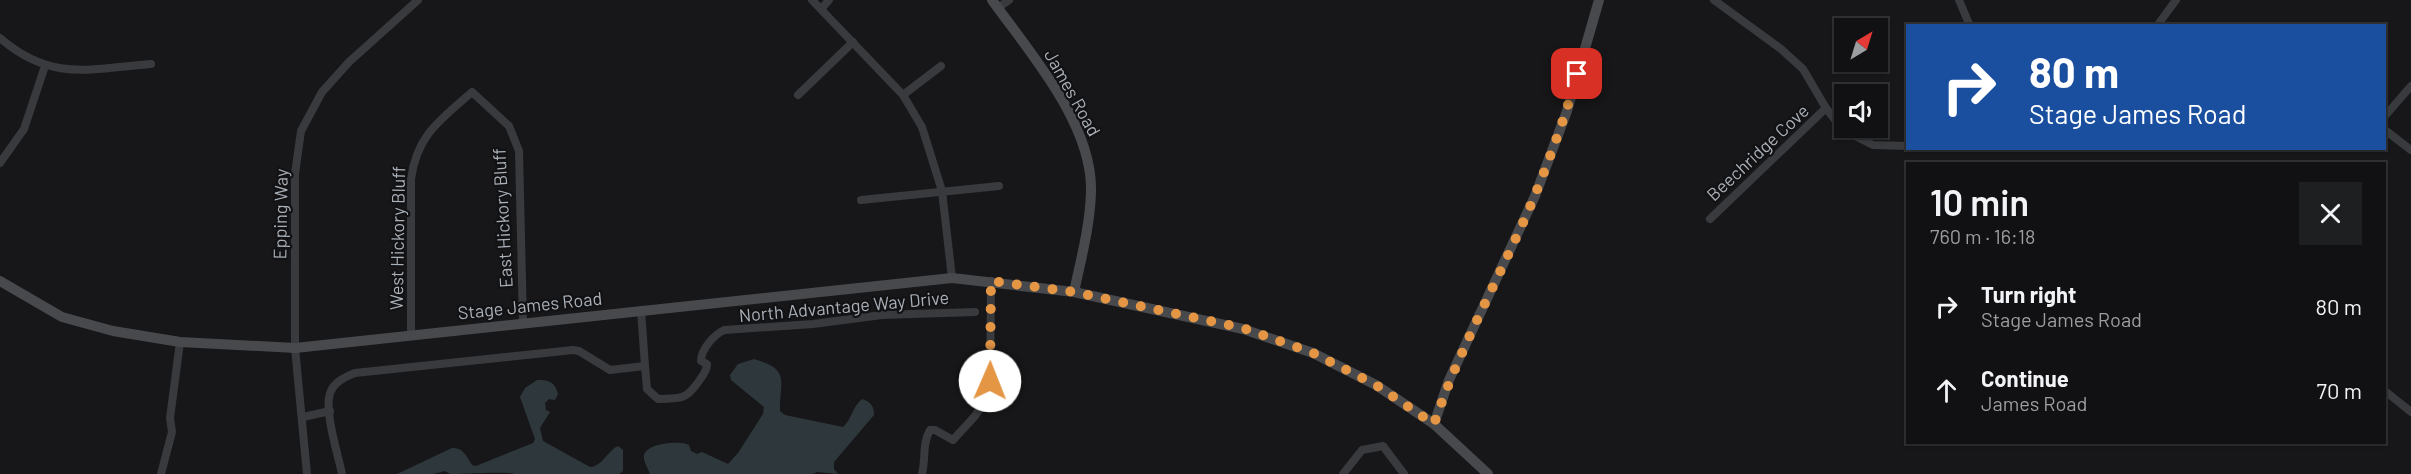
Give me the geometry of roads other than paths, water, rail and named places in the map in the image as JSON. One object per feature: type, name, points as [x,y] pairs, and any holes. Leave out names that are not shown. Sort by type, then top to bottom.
[{"type":"main road","points":[[1434,424],[1449,380],[1534,196],[1567,111],[1599,0]]},
{"type":"main road","name":"James Road","points":[[995,4],[1059,97],[1075,126],[1086,154],[1090,172],[1090,202],[1074,292]]},
{"type":"main road","name":"Stage James Road","points":[[0,282],[62,317],[113,331],[180,342],[295,348],[952,278],[1074,292]]},
{"type":"main road","points":[[1074,292],[1243,328],[1313,353],[1376,385],[1434,424],[1488,474]]},
{"type":"street","name":"Epping Way","points":[[308,474],[295,348],[295,174],[301,131],[322,92],[349,62],[418,0]]},
{"type":"street","points":[[812,0],[903,95],[922,127],[942,191],[952,278]]},
{"type":"street","points":[[820,9],[829,0]]},
{"type":"street","points":[[995,4],[1009,0]]},
{"type":"street","points":[[1714,0],[1781,49],[1803,69],[1826,108],[1843,130],[1874,145],[1906,146]]},
{"type":"street","points":[[1959,0],[1969,24]]},
{"type":"street","points":[[2158,24],[2176,0]]},
{"type":"street","points":[[0,38],[21,54],[45,66],[75,70],[151,64]]},
{"type":"street","points":[[798,95],[853,42]]},
{"type":"street","points":[[0,163],[24,129],[45,66]]},
{"type":"street","points":[[903,95],[941,66]]},
{"type":"street","points":[[2386,115],[2411,86]]},
{"type":"street","name":"East Hickory Bluff","points":[[472,92],[509,126],[519,151],[523,323]]},
{"type":"street","name":"West Hickory Bluff","points":[[411,336],[411,179],[414,159],[426,135],[472,92]]},
{"type":"street","name":"Beechridge Cove","points":[[1710,219],[1826,108]]},
{"type":"street","points":[[2386,131],[2411,150]]},
{"type":"street","points":[[861,200],[999,186]]},
{"type":"street","points":[[922,474],[926,459],[924,441],[930,430],[935,430],[953,440],[975,416],[990,393],[991,281]]},
{"type":"street","name":"North Advantage Way Drive","points":[[641,310],[647,389],[658,399],[689,396],[707,369],[706,364],[701,361],[701,355],[716,334],[724,330],[813,324],[882,315],[975,312]]},
{"type":"street","points":[[161,474],[171,432],[170,418],[180,342]]},
{"type":"street","points":[[342,474],[330,411],[330,393],[341,378],[355,373],[573,350],[579,351],[610,370],[645,366]]},
{"type":"street","points":[[2386,392],[2411,412]]},
{"type":"street","points":[[303,417],[330,411]]},
{"type":"street","points":[[1346,473],[1362,450],[1383,446],[1404,474]]}]
